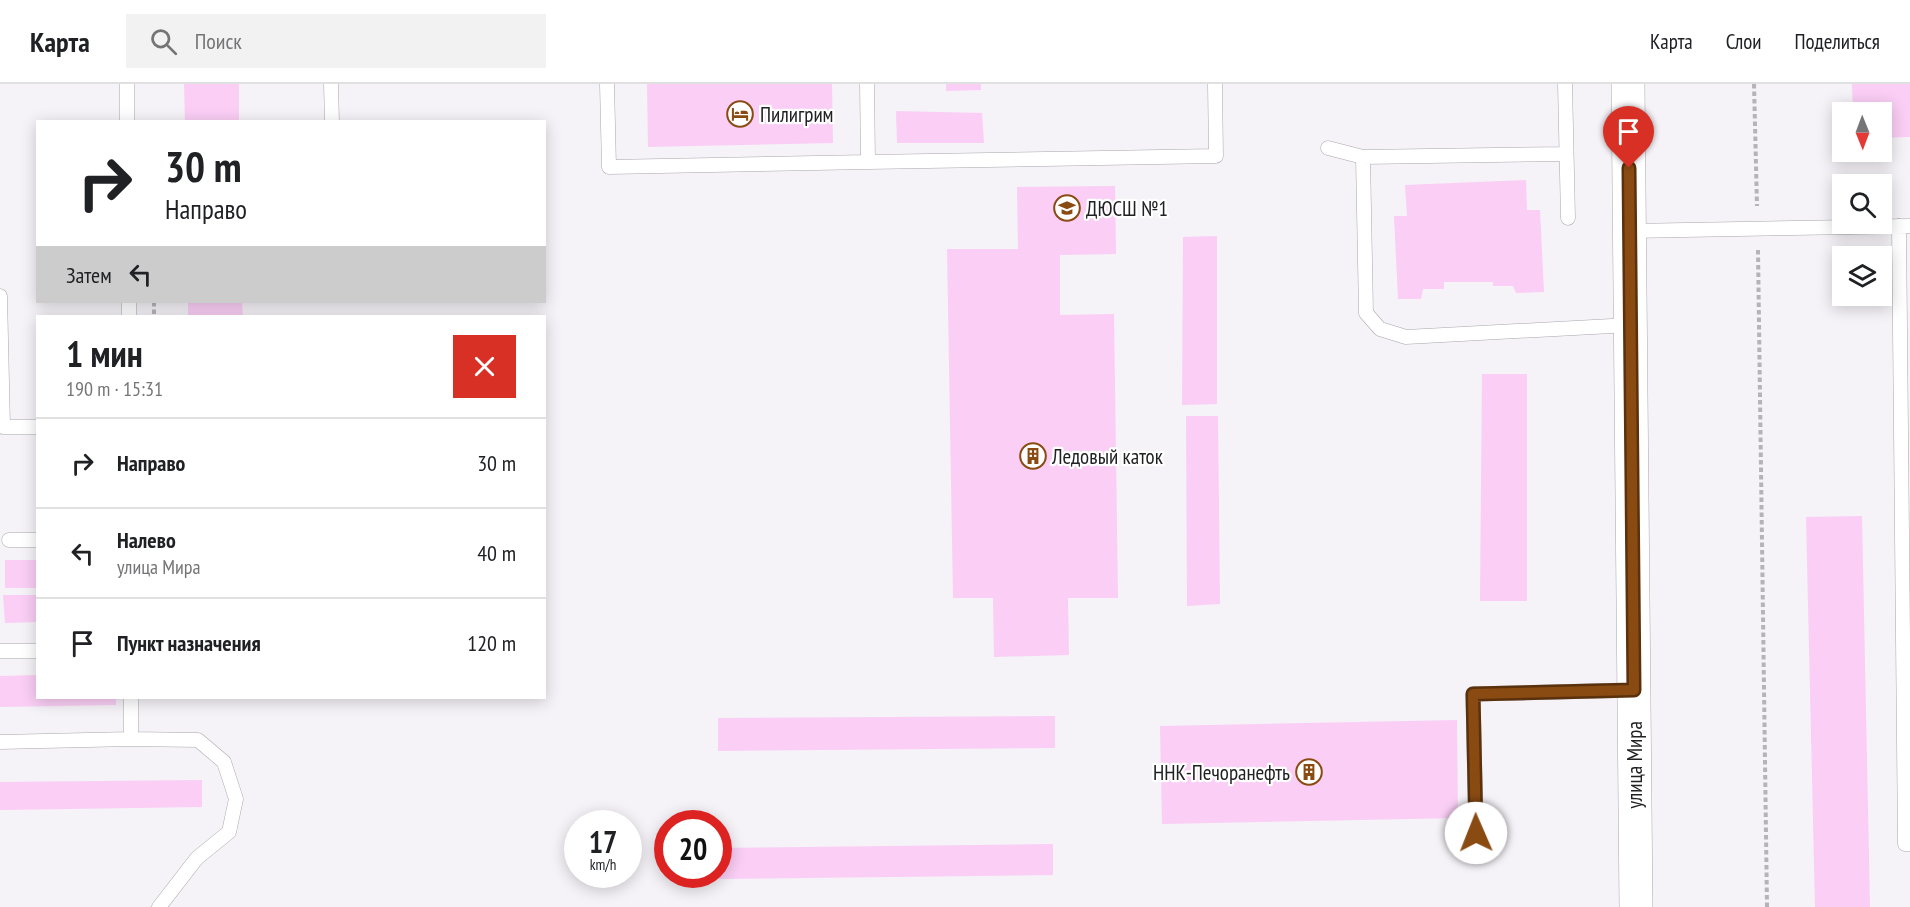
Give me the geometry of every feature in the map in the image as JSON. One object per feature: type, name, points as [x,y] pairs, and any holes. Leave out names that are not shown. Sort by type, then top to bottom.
[{"type":"main road","name":"улица Мира","points":[[1628,84],[1636,907]]},
{"type":"lane","points":[[127,84],[127,120]]},
{"type":"lane","points":[[331,84],[332,120]]},
{"type":"lane","points":[[607,84],[609,167],[1216,156],[1215,84]]},
{"type":"lane","points":[[867,84],[868,162]]},
{"type":"lane","points":[[1565,84],[1568,218]]},
{"type":"lane","points":[[1328,148],[1363,157],[1566,154]]},
{"type":"lane","points":[[1363,157],[1366,313],[1380,329],[1406,337],[1630,325]]},
{"type":"lane","points":[[1630,231],[1905,226],[1905,844],[1910,844]]},
{"type":"lane","points":[[0,296],[3,427],[36,427]]},
{"type":"lane","points":[[9,540],[36,540]]},
{"type":"lane","points":[[0,651],[36,651]]},
{"type":"lane","points":[[1476,833],[1473,694],[1634,690]]},
{"type":"lane","points":[[131,699],[131,739]]},
{"type":"lane","points":[[0,742],[198,740],[224,762],[236,799],[229,832],[197,858],[159,907]]},
{"type":"path","points":[[1754,84],[1767,907]]},
{"type":"building","points":[[184,84],[239,84],[239,120],[185,120]]},
{"type":"building","name":"Пилигрим","points":[[647,84],[832,84],[833,143],[648,147]]},
{"type":"building","points":[[946,84],[981,84],[981,90],[946,91]]},
{"type":"building","points":[[1852,84],[1910,84],[1910,137],[1892,138],[1892,102],[1853,102]]},
{"type":"building","points":[[896,111],[982,113],[984,143],[897,143]]},
{"type":"building","points":[[1526,180],[1527,210],[1540,210],[1544,292],[1516,293],[1513,286],[1493,286],[1493,282],[1444,282],[1444,289],[1423,289],[1421,299],[1398,299],[1394,216],[1407,216],[1405,185]]},
{"type":"building","name":"Ледовый каток","points":[[1115,186],[1116,254],[1060,255],[1060,315],[1114,314],[1118,598],[1068,598],[1069,655],[994,657],[993,598],[953,598],[947,249],[1018,249],[1017,187]]},
{"type":"building","points":[[1217,236],[1217,404],[1182,405],[1183,237]]},
{"type":"building","points":[[188,303],[242,303],[243,315],[188,315]]},
{"type":"building","points":[[1482,374],[1527,374],[1527,601],[1480,601]]},
{"type":"building","points":[[1186,416],[1218,416],[1220,604],[1187,606]]},
{"type":"building","points":[[1862,516],[1870,907],[1815,907],[1806,517]]},
{"type":"building","points":[[5,560],[36,560],[36,588],[5,588]]},
{"type":"building","points":[[3,595],[36,595],[36,622],[5,623]]},
{"type":"building","points":[[36,675],[36,699],[116,699],[116,705],[0,707],[0,676]]},
{"type":"building","points":[[1055,716],[1055,748],[718,751],[718,718]]},
{"type":"building","name":"ННК-Печоранефть","points":[[1457,720],[1458,818],[1162,824],[1160,726]]},
{"type":"building","points":[[202,780],[202,807],[0,810],[0,782]]},
{"type":"building","points":[[1053,844],[1053,875],[732,879],[732,848]]},
{"type":"place","name":"Пилигрим","points":[[740,114]]},
{"type":"place","name":"ДЮСШ №1","points":[[1067,208]]},
{"type":"place","name":"Ледовый каток","points":[[1033,456]]},
{"type":"place","name":"ННК-Печоранефть","points":[[1309,772]]},
{"type":"route","points":[[1476,833],[1473,694],[1634,690],[1629,168]]}]
